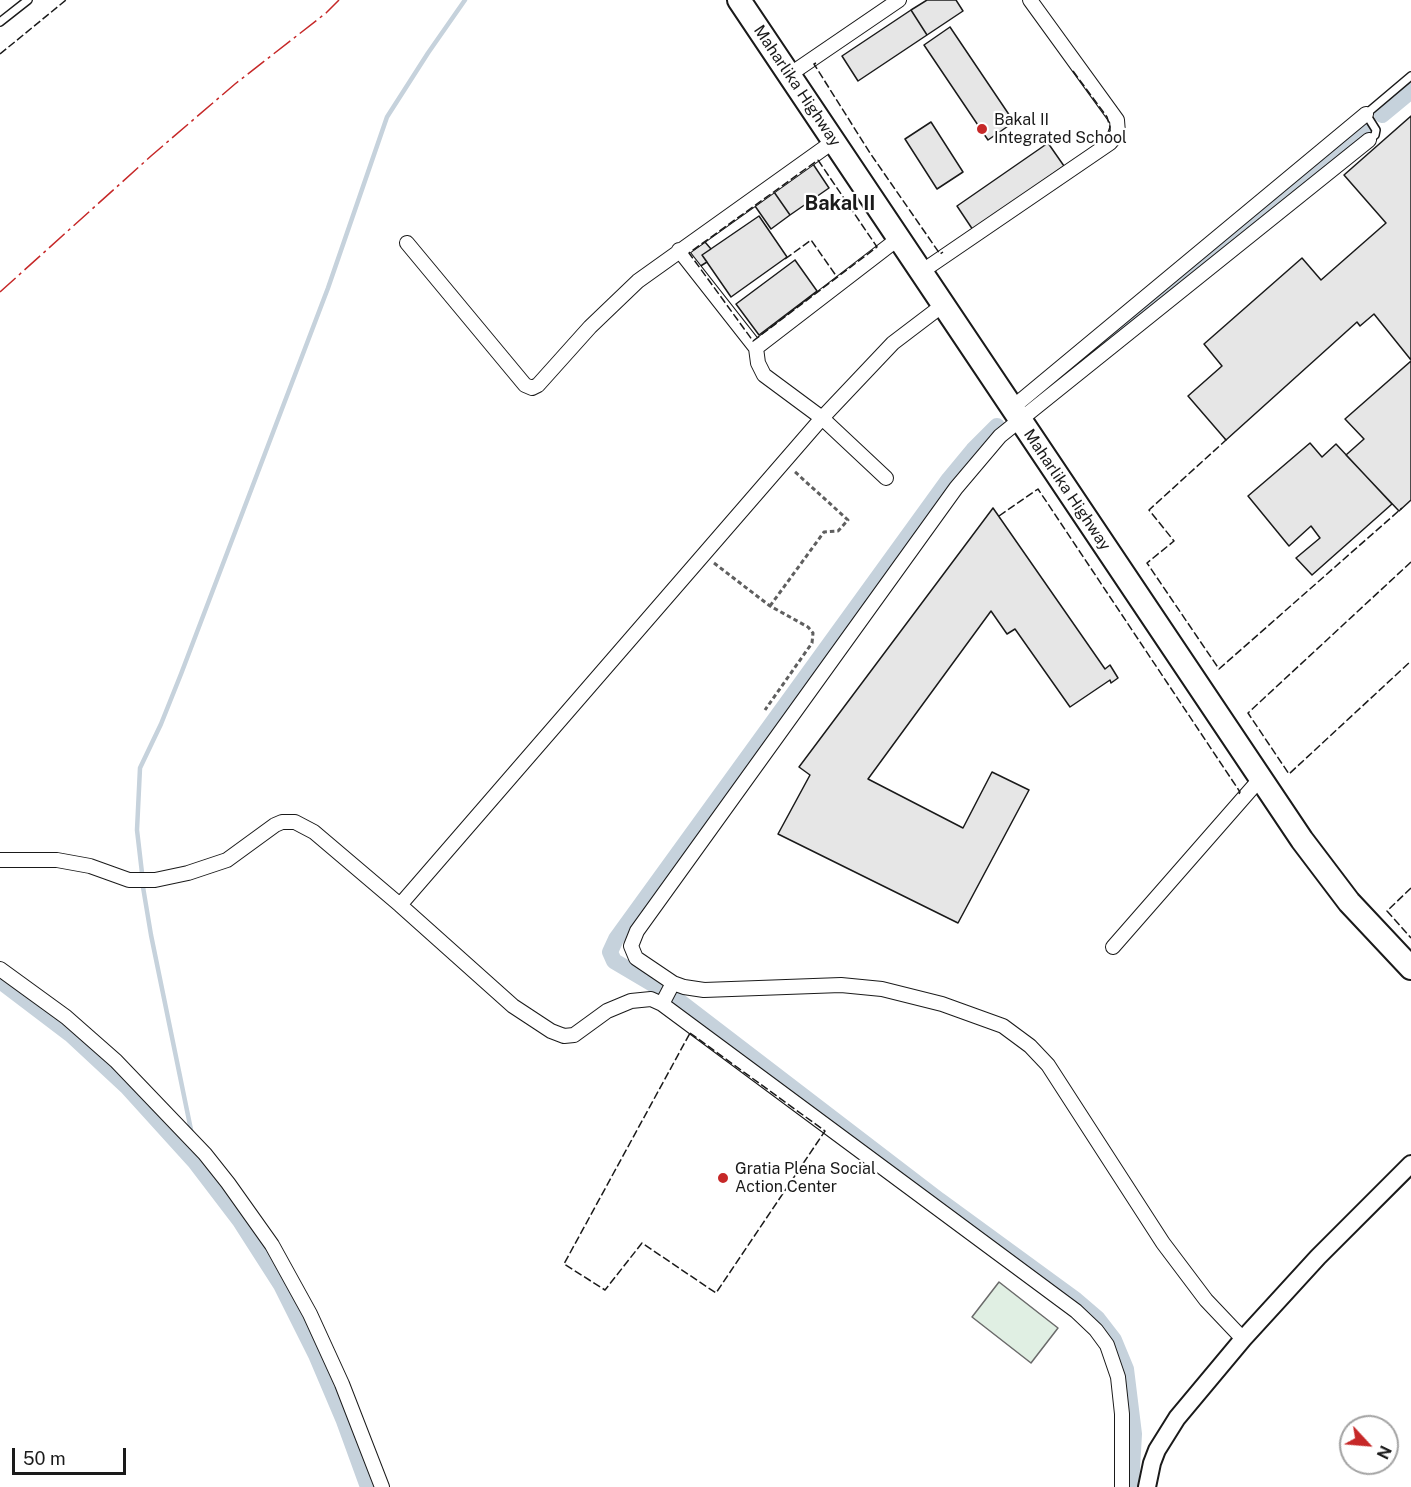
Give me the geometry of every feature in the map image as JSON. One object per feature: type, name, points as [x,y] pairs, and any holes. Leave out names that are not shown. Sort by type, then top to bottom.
[{"type":"highway","name":"Maharlika Highway","points":[[739,0],[1302,840],[1349,902],[1411,968]]},
{"type":"street","points":[[789,75],[899,0]]},
{"type":"street","points":[[921,272],[1110,143],[1118,133],[1119,122],[1116,117],[1030,0]]},
{"type":"street","points":[[1243,1339],[1206,1300],[1162,1243],[1048,1065],[1030,1046],[1003,1026],[942,1004],[882,988],[841,986],[704,990],[684,987],[650,969],[633,954],[631,946],[637,931],[956,488],[1000,436],[1016,413],[1366,114]]},
{"type":"street","points":[[1016,413],[1369,140]]},
{"type":"street","points":[[407,243],[525,385],[530,388],[538,386],[624,293],[679,250],[834,141]]},
{"type":"street","points":[[756,348],[899,238]]},
{"type":"street","points":[[679,250],[756,348],[760,368],[764,375],[822,418],[886,478]]},
{"type":"street","points":[[400,905],[822,418],[893,344],[943,304]]},
{"type":"street","points":[[1113,947],[1260,778]]},
{"type":"street","points":[[0,860],[57,860],[90,866],[129,880],[155,880],[188,873],[227,860],[275,825],[295,822],[314,832],[513,1006],[532,1020],[561,1035],[567,1037],[574,1035],[607,1011],[631,1000],[651,999],[662,1004],[1088,1321],[1107,1345],[1118,1377],[1122,1414],[1122,1487]]},
{"type":"street","points":[[0,969],[66,1017],[116,1061],[205,1154],[234,1191],[272,1245],[310,1314],[342,1384],[382,1487]]},
{"type":"street","points":[[662,1004],[673,983]]},
{"type":"street","points":[[1147,1487],[1152,1462],[1168,1430],[1243,1339],[1318,1257],[1411,1164]]},
{"type":"lane","points":[[0,22],[28,0]]},
{"type":"lane","points":[[1369,140],[1375,135],[1376,130],[1366,114],[1411,76]]},
{"type":"path","points":[[771,606],[824,532],[838,531],[848,520],[784,462]]},
{"type":"path","points":[[704,554],[771,606],[808,627],[813,633],[813,640],[765,710]]},
{"type":"green space","points":[[999,1282],[1058,1328],[1031,1363],[972,1317]]},
{"type":"building","points":[[927,0],[956,0],[963,11],[927,35],[911,10]]},
{"type":"building","points":[[911,10],[927,35],[858,81],[842,56]]},
{"type":"building","points":[[950,27],[1014,122],[988,140],[924,45]]},
{"type":"building","points":[[1411,116],[1411,360],[1374,314],[1360,326],[1357,322],[1226,440],[1188,396],[1222,366],[1204,344],[1302,258],[1321,280],[1386,223],[1344,175]]},
{"type":"building","points":[[931,122],[963,172],[937,189],[905,139]]},
{"type":"building","points":[[1048,143],[1064,166],[973,230],[957,206]]},
{"type":"building","points":[[813,164],[829,188],[790,215],[774,192]]},
{"type":"building","points":[[774,192],[790,215],[771,229],[755,206]]},
{"type":"building","points":[[759,216],[787,257],[731,297],[702,255]]},
{"type":"building","points":[[705,242],[711,249],[702,255],[707,262],[699,267],[689,253]]},
{"type":"building","points":[[795,260],[817,291],[759,335],[736,304]]},
{"type":"building","points":[[1411,361],[1411,500],[1399,511],[1346,455],[1364,439],[1345,419]]},
{"type":"building","points":[[1310,443],[1322,457],[1336,444],[1392,504],[1312,575],[1296,558],[1320,538],[1311,526],[1289,546],[1248,496]]},
{"type":"building","points":[[993,508],[1105,669],[1110,665],[1118,678],[1111,683],[1110,680],[1070,707],[1015,629],[1007,634],[991,611],[868,779],[963,828],[992,772],[1029,790],[958,923],[778,834],[810,775],[799,767]]},
{"type":"waterway","points":[[142,873],[137,830],[140,768],[181,674],[328,288],[387,117],[465,0]]},
{"type":"waterway","points":[[1382,115],[1411,91]]},
{"type":"waterway","points":[[1035,398],[1366,128]]},
{"type":"waterway","points":[[663,990],[614,961],[610,952],[616,939],[949,479],[997,426]]},
{"type":"waterway","points":[[143,887],[191,1130]]},
{"type":"waterway","points":[[0,981],[70,1034],[127,1087],[195,1162],[240,1221],[281,1285],[316,1355],[344,1421],[368,1487]]},
{"type":"waterway","points":[[674,997],[1097,1318],[1114,1340],[1126,1369],[1134,1434],[1131,1487]]},
{"type":"fence","points":[[0,54],[66,0]]},
{"type":"fence","points":[[816,63],[814,64],[870,153],[940,254],[943,252]]},
{"type":"fence","points":[[1073,71],[1107,117],[1110,127],[1106,139]]},
{"type":"fence","points":[[818,160],[877,247],[753,341],[689,253],[818,160]]},
{"type":"fence","points":[[785,259],[811,240],[837,277]]},
{"type":"fence","points":[[1225,439],[1149,510],[1174,541],[1147,563],[1219,669],[1402,508]]},
{"type":"fence","points":[[999,516],[1038,489],[1240,792],[1239,794]]},
{"type":"fence","points":[[1411,562],[1248,713],[1289,774],[1411,661]]},
{"type":"fence","points":[[1411,888],[1387,911],[1411,938]]},
{"type":"fence","points":[[690,1033],[825,1131],[716,1293],[642,1243],[605,1290],[564,1264],[690,1033]]},
{"type":"power","points":[[0,292],[151,156],[339,0]]},
{"type":"place","name":"Bakal II Integrated School","points":[[982,129]]},
{"type":"place","name":"Gratia Plena Social Action Center","points":[[723,1178]]},
{"type":"district","name":"Bakal II","points":[[840,204]]}]
